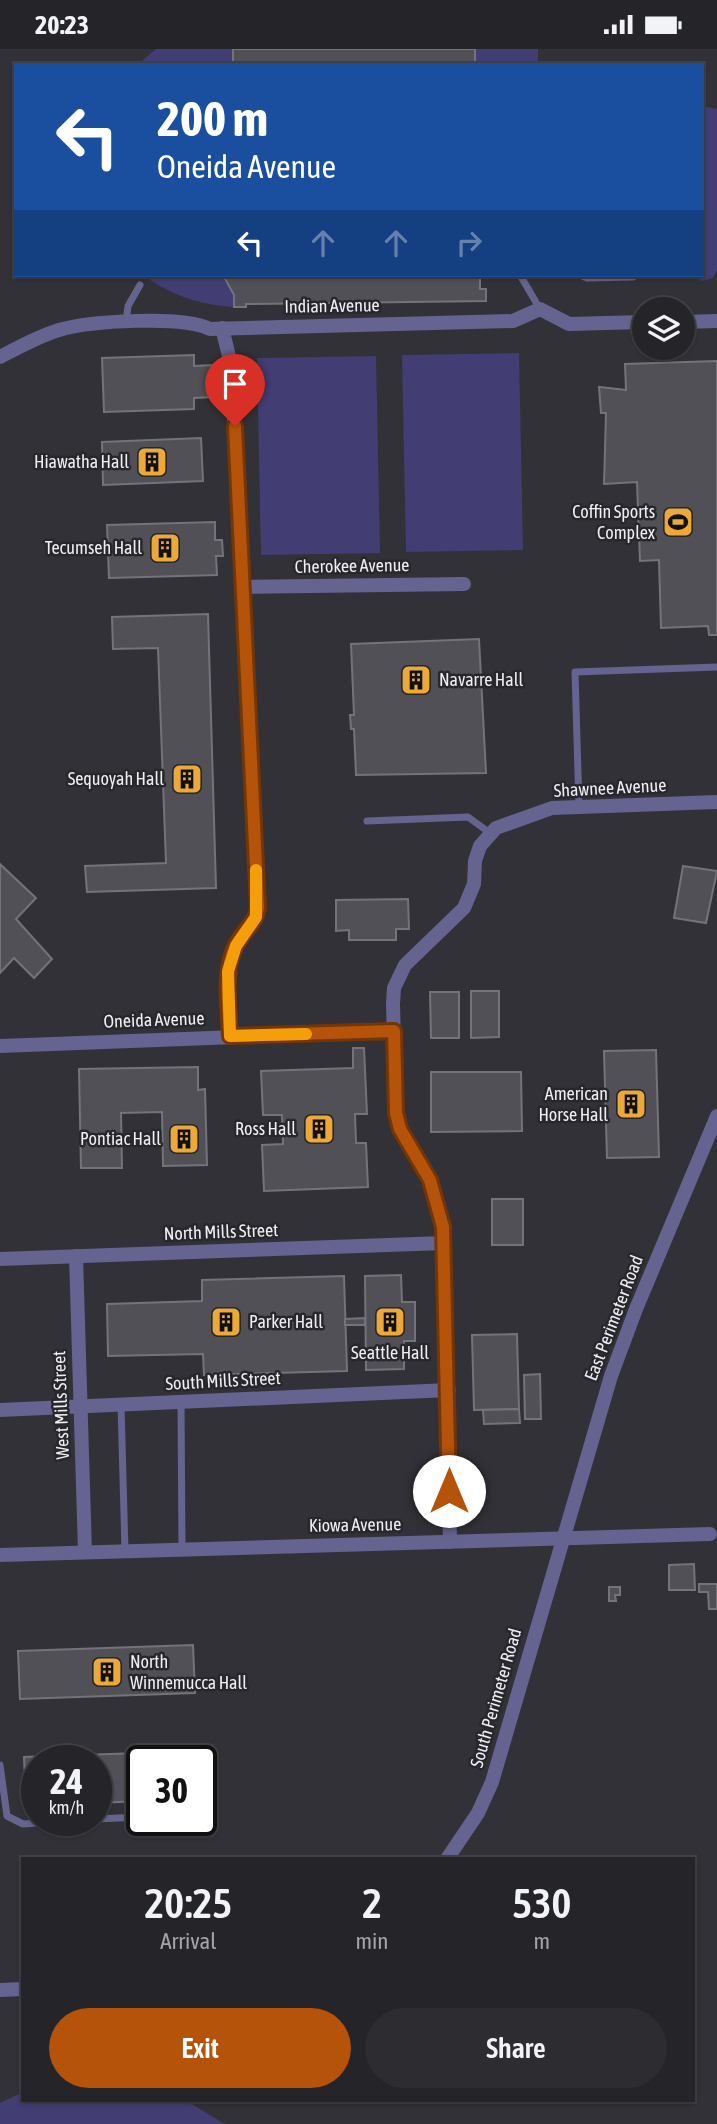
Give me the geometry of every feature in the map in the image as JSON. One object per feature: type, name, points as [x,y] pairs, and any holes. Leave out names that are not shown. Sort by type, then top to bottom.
[{"type":"street","points":[[540,309],[569,324],[632,323]]},
{"type":"street","name":"Indian Avenue","points":[[0,357],[74,326],[191,322],[210,329],[513,321],[540,309]]},
{"type":"street","points":[[695,322],[717,321]]},
{"type":"street","points":[[222,328],[229,356],[233,399],[258,908],[253,924],[236,946],[230,962],[230,1036]]},
{"type":"street","name":"Indian Avenue","points":[[0,351],[20,347]]},
{"type":"street","name":"Cherokee Avenue","points":[[242,587],[464,584]]},
{"type":"street","name":"Shawnee Avenue","points":[[490,833],[504,825],[552,808],[717,802]]},
{"type":"street","points":[[450,1542],[444,1243],[438,1203],[430,1180],[400,1129],[396,1113],[393,1004],[397,980],[405,965],[464,908],[474,884],[477,853],[490,833]]},
{"type":"street","name":"Oneida Avenue","points":[[0,1046],[394,1031]]},
{"type":"street","name":"East Perimeter Road","points":[[562,1539],[589,1443],[636,1309],[717,1116]]},
{"type":"street","name":"North Mills Street","points":[[0,1259],[444,1243]]},
{"type":"street","name":"West Mills Street","points":[[76,1256],[85,1552]]},
{"type":"street","name":"South Mills Street","points":[[0,1409],[449,1390]]},
{"type":"street","name":"Kiowa Avenue","points":[[0,1555],[562,1539],[714,1532]]},
{"type":"street","name":"South Perimeter Road","points":[[448,1857],[478,1813],[492,1782],[562,1539]]},
{"type":"street","points":[[0,1990],[21,1989]]},
{"type":"lane","points":[[521,277],[540,309]]},
{"type":"lane","points":[[585,277],[632,277]]},
{"type":"lane","points":[[125,323],[128,306],[140,285]]},
{"type":"lane","points":[[579,807],[575,672],[717,667]]},
{"type":"lane","points":[[367,821],[468,817],[490,833]]},
{"type":"lane","points":[[181,1402],[182,1549]]},
{"type":"lane","points":[[121,1405],[125,1551]]},
{"type":"lane","points":[[0,1765],[7,1816],[21,1823]]},
{"type":"shaded area","points":[[156,49],[538,49],[538,63],[139,63]]},
{"type":"shaded area","points":[[704,106],[717,109],[717,270],[713,278],[702,281],[693,277],[704,277]]},
{"type":"shaded area","points":[[146,277],[480,277],[480,289],[486,289],[486,301],[246,304],[246,307],[232,307],[191,300]]},
{"type":"shaded area","points":[[519,353],[523,550],[406,552],[402,355]]},
{"type":"shaded area","points":[[376,356],[380,553],[261,555],[257,358]]},
{"type":"shaded area","points":[[21,2093],[21,2102],[188,2102],[225,2124],[0,2124],[0,2103]]},
{"type":"building","points":[[233,49],[475,49],[475,63],[233,63]]},
{"type":"building","points":[[224,277],[480,277],[480,289],[486,289],[486,301],[246,304],[246,307],[234,307],[234,295]]},
{"type":"building","points":[[194,355],[194,366],[212,365],[214,397],[194,398],[194,409],[104,412],[102,358]]},
{"type":"building","name":"Coffin Sports Complex","points":[[717,361],[717,635],[709,635],[708,626],[661,628],[659,560],[640,561],[637,482],[604,484],[606,413],[601,413],[599,387],[626,390],[625,364]]},
{"type":"building","name":"Hiawatha Hall","points":[[201,438],[203,481],[103,485],[102,442]]},
{"type":"building","name":"Tecumseh Hall","points":[[215,522],[215,540],[222,540],[223,556],[216,556],[217,575],[109,578],[107,525]]},
{"type":"building","name":"Sequoyah Hall","points":[[208,614],[216,888],[87,892],[85,866],[166,863],[158,648],[113,649],[112,617]]},
{"type":"building","name":"Navarre Hall","points":[[479,639],[486,773],[356,775],[354,729],[351,729],[350,715],[354,715],[351,644]]},
{"type":"building","points":[[0,864],[36,898],[16,919],[52,959],[34,978],[14,958],[0,973]]},
{"type":"building","points":[[683,866],[717,871],[706,923],[674,918]]},
{"type":"building","points":[[408,899],[409,929],[396,929],[396,940],[349,940],[349,930],[336,931],[336,900]]},
{"type":"building","points":[[471,991],[499,991],[499,1037],[471,1038]]},
{"type":"building","points":[[430,992],[459,992],[459,1038],[431,1038]]},
{"type":"building","name":"Ross Hall","points":[[353,1048],[364,1048],[367,1114],[355,1114],[356,1143],[366,1143],[368,1187],[264,1191],[262,1145],[283,1144],[282,1115],[263,1115],[261,1071],[353,1068]]},
{"type":"building","name":"American Horse Hall","points":[[656,1050],[659,1157],[607,1158],[604,1051]]},
{"type":"building","name":"Pontiac Hall","points":[[198,1067],[198,1090],[205,1089],[207,1165],[163,1166],[162,1112],[121,1113],[122,1168],[81,1168],[79,1069]]},
{"type":"building","points":[[431,1072],[521,1072],[522,1131],[431,1132]]},
{"type":"building","points":[[492,1199],[523,1199],[523,1245],[492,1245]]},
{"type":"building","name":"Seattle Hall","points":[[401,1275],[402,1302],[415,1302],[415,1341],[404,1341],[404,1369],[366,1370],[365,1276]]},
{"type":"building","name":"Parker Hall","points":[[344,1276],[347,1371],[204,1375],[203,1354],[108,1356],[107,1304],[202,1301],[202,1280]]},
{"type":"building","points":[[365,1318],[365,1325],[345,1325],[345,1319]]},
{"type":"building","points":[[517,1334],[519,1409],[474,1410],[472,1335]]},
{"type":"building","points":[[540,1374],[541,1419],[525,1419],[524,1375]]},
{"type":"building","points":[[519,1409],[520,1423],[484,1424],[483,1410]]},
{"type":"building","points":[[694,1564],[695,1590],[669,1590],[669,1565]]},
{"type":"building","points":[[699,1584],[717,1584],[717,1609],[709,1609],[708,1592],[699,1592]]},
{"type":"building","points":[[609,1587],[620,1587],[620,1595],[615,1595],[616,1601],[609,1601]]},
{"type":"building","name":"North Winnemucca Hall","points":[[193,1645],[195,1693],[20,1699],[18,1651]]},
{"type":"building","points":[[126,1753],[126,1802],[112,1802],[112,1754]]},
{"type":"slow traffic","points":[[256,870],[256,917],[236,946],[228,971],[230,1036],[306,1034]]},
{"type":"place","name":"Hiawatha Hall","points":[[152,462]]},
{"type":"place","name":"Coffin Sports Complex","points":[[678,522]]},
{"type":"place","name":"Tecumseh Hall","points":[[165,548]]},
{"type":"place","name":"Navarre Hall","points":[[416,680]]},
{"type":"place","name":"Sequoyah Hall","points":[[187,779]]},
{"type":"place","name":"American Horse Hall","points":[[631,1104]]},
{"type":"place","name":"Ross Hall","points":[[319,1129]]},
{"type":"place","name":"Pontiac Hall","points":[[184,1139]]},
{"type":"place","name":"Parker Hall","points":[[226,1322]]},
{"type":"place","name":"Seattle Hall","points":[[390,1322]]},
{"type":"place","name":"North Winnemucca Hall","points":[[107,1672]]},
{"type":"route","points":[[235,426],[258,908],[253,924],[236,946],[228,971],[230,1036],[394,1031],[396,1113],[400,1129],[430,1180],[443,1227],[449,1390],[449,1491]]}]
